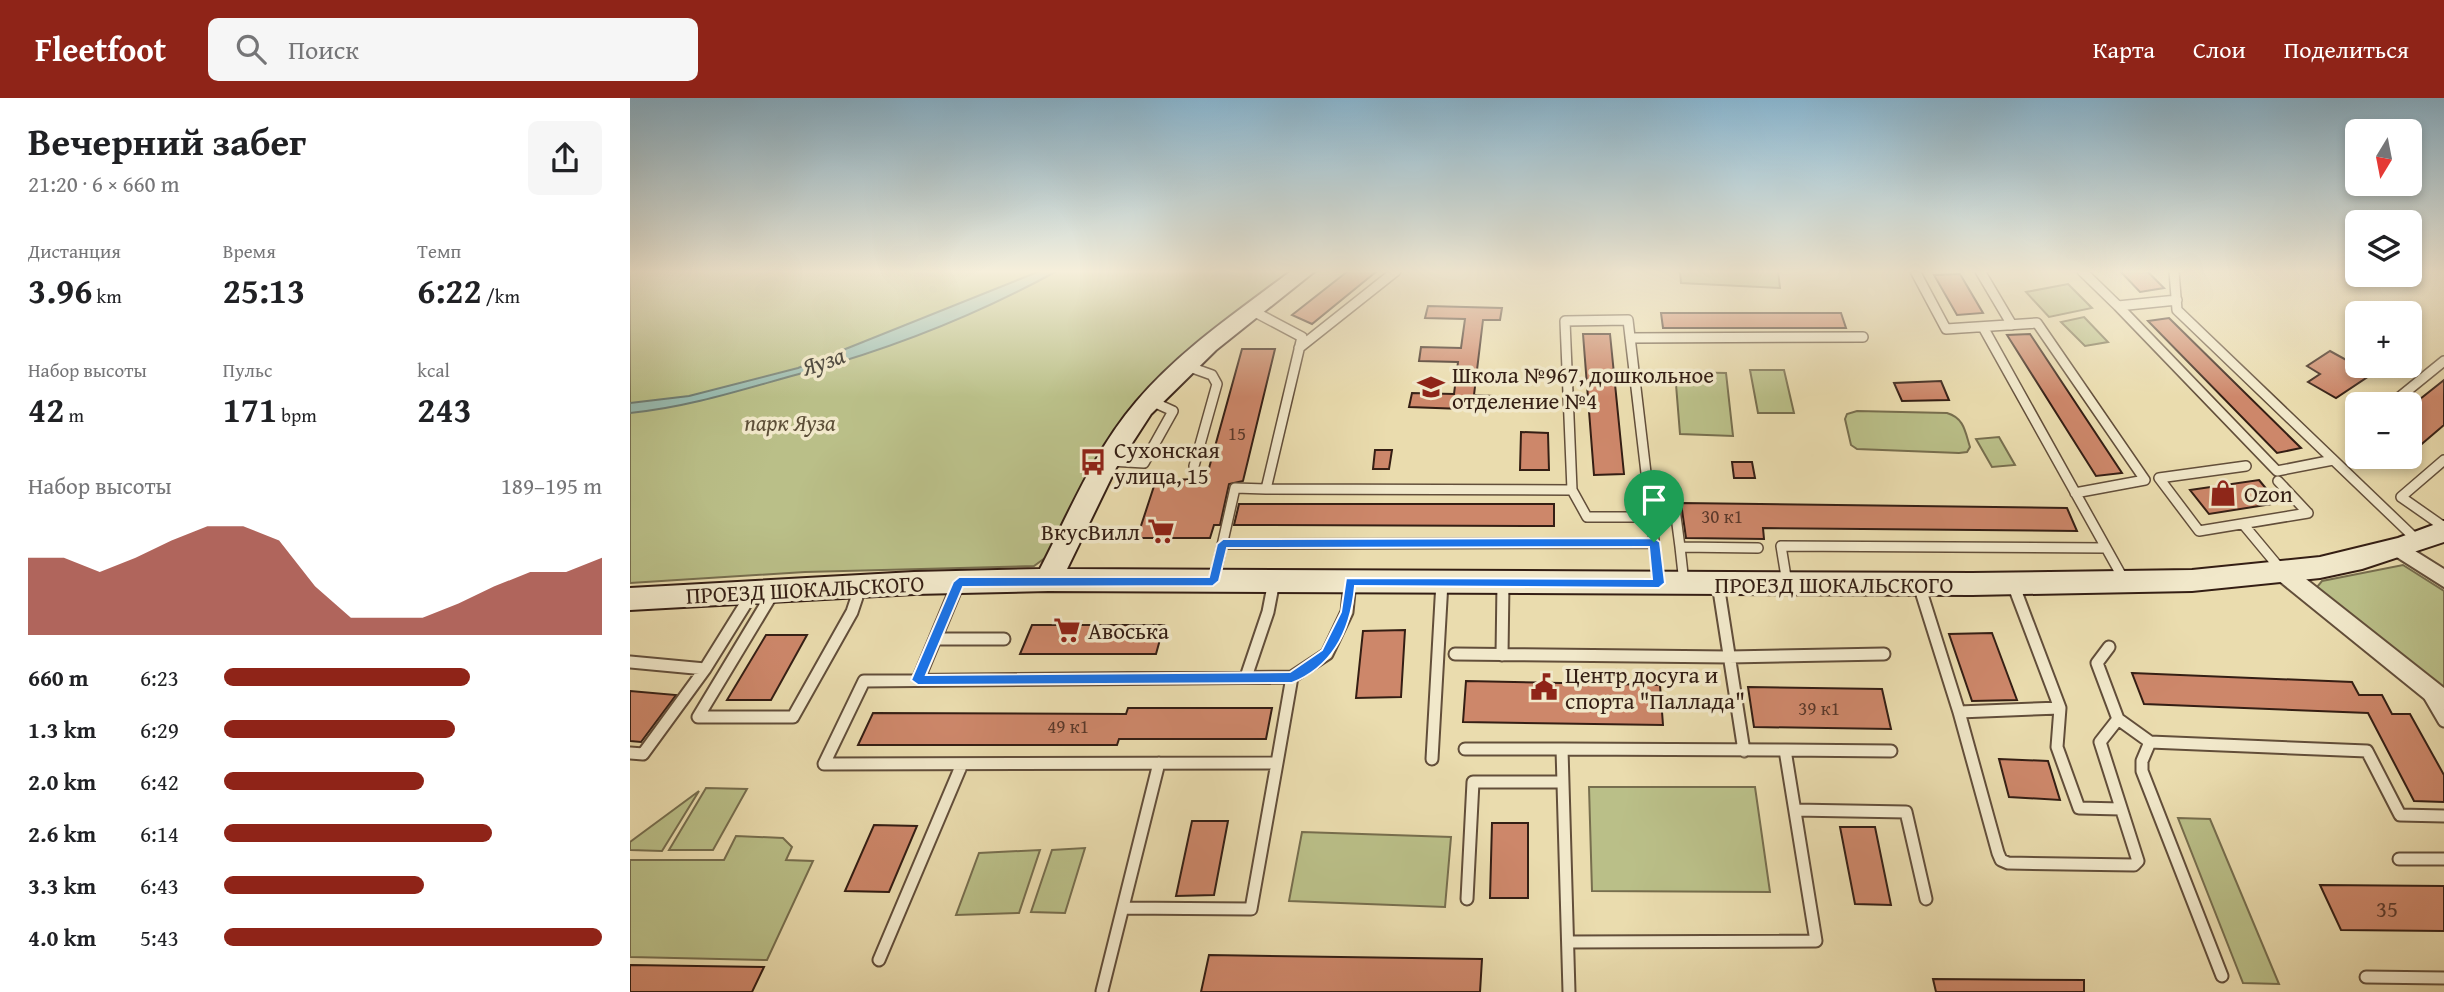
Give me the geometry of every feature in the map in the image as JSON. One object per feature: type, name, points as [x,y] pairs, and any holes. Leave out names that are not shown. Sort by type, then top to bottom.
[{"type":"street","points":[[1048,580],[1126,432],[1186,365],[1251,313]]},
{"type":"street","name":"ПРОЕЗД ШОКАЛЬСКОГО","points":[[630,599],[861,585],[1048,580],[1718,584],[2202,581],[2284,575],[2359,561],[2409,545],[2444,529]]},
{"type":"street","points":[[2409,545],[2444,579]]},
{"type":"street","points":[[2284,575],[2444,701]]},
{"type":"lane","points":[[1256,313],[1302,337],[1266,489]]},
{"type":"lane","points":[[1299,348],[1343,313]]},
{"type":"lane","points":[[1937,313],[1946,329],[2037,323],[2145,480],[2075,493]]},
{"type":"lane","points":[[2005,313],[2012,325]]},
{"type":"lane","points":[[2124,313],[2277,471],[2333,460]]},
{"type":"lane","points":[[2181,313],[2333,460],[2409,545]]},
{"type":"lane","points":[[1651,517],[1587,517],[1572,490],[1565,321],[1628,320],[1654,542],[1672,583]]},
{"type":"lane","points":[[1983,327],[2126,583]]},
{"type":"lane","points":[[1630,338],[1863,337]]},
{"type":"lane","points":[[2406,392],[2444,361]]},
{"type":"lane","points":[[1186,365],[1212,375],[1217,384],[1194,466]]},
{"type":"lane","points":[[2444,460],[2401,497],[2444,529]]},
{"type":"lane","points":[[2246,466],[2159,478],[2199,531],[2308,513],[2278,481]]},
{"type":"lane","points":[[1213,581],[1235,488],[1572,490]]},
{"type":"lane","points":[[1672,583],[1679,547],[1674,501]]},
{"type":"lane","points":[[2243,524],[2284,575]]},
{"type":"lane","points":[[1223,544],[1654,542]]},
{"type":"lane","points":[[1787,584],[1781,546],[2106,548]]},
{"type":"lane","points":[[1679,547],[1758,548]]},
{"type":"lane","points":[[918,680],[959,582]]},
{"type":"lane","points":[[1246,677],[1268,612],[1274,582]]},
{"type":"lane","points":[[1277,763],[824,764],[864,681],[1292,677],[1327,654],[1347,612],[1350,582]]},
{"type":"lane","points":[[1432,759],[1442,582]]},
{"type":"lane","points":[[1502,655],[1503,582]]},
{"type":"lane","points":[[1718,584],[1744,751]]},
{"type":"lane","points":[[1919,584],[2001,860],[2008,863],[2134,865],[2138,861],[2100,742],[2118,719]]},
{"type":"lane","points":[[2012,584],[2060,708],[2057,747],[2079,808],[2121,809]]},
{"type":"lane","points":[[764,591],[698,717],[793,717],[852,612],[861,585]]},
{"type":"lane","points":[[630,753],[643,754],[764,591]]},
{"type":"lane","points":[[935,639],[1004,639]]},
{"type":"lane","points":[[2109,647],[2097,663],[2118,719],[2150,742],[2367,751],[2400,815],[2444,817]]},
{"type":"lane","points":[[1455,654],[1729,657],[1884,653]]},
{"type":"lane","points":[[630,662],[705,669]]},
{"type":"lane","points":[[1123,908],[1251,909],[1292,677]]},
{"type":"lane","points":[[2423,684],[2444,721]]},
{"type":"lane","points":[[1959,712],[2060,708]]},
{"type":"lane","points":[[2150,742],[2142,761],[2142,771],[2222,976]]},
{"type":"lane","points":[[1465,749],[1891,751]]},
{"type":"lane","points":[[1562,749],[1569,992]]},
{"type":"lane","points":[[1568,942],[1816,941],[1785,750]]},
{"type":"lane","points":[[1102,991],[1159,763]]},
{"type":"lane","points":[[879,960],[962,764]]},
{"type":"lane","points":[[1467,899],[1473,782],[1563,782]]},
{"type":"lane","points":[[1795,810],[1906,812],[1926,899]]},
{"type":"lane","points":[[2399,859],[2444,859]]},
{"type":"lane","points":[[2366,977],[2444,978]]},
{"type":"green space","name":"парк Яуза","points":[[630,313],[1241,313],[1151,387],[1122,419],[1049,555],[1034,566],[805,572],[630,583]]},
{"type":"green space","points":[[2045,313],[2069,313],[2049,317]]},
{"type":"green space","points":[[2084,317],[2108,342],[2085,346],[2061,322]]},
{"type":"green space","points":[[1750,370],[1784,370],[1794,413],[1758,413]]},
{"type":"green space","points":[[1675,372],[1726,373],[1733,436],[1680,434]]},
{"type":"green space","points":[[1857,411],[1947,413],[1960,422],[1970,447],[1967,452],[1959,453],[1857,449],[1851,445],[1845,419],[1847,414]]},
{"type":"green space","points":[[1999,437],[2015,465],[1992,467],[1976,439]]},
{"type":"green space","points":[[2403,565],[2444,591],[2444,692],[2322,596],[2317,587],[2322,581]]},
{"type":"green space","points":[[1589,787],[1755,787],[1770,892],[1592,891]]},
{"type":"green space","points":[[706,788],[747,789],[713,850],[669,850]]},
{"type":"green space","points":[[699,791],[662,851],[630,850],[630,842]]},
{"type":"green space","points":[[2178,818],[2210,819],[2279,984],[2243,983]]},
{"type":"green space","points":[[1302,832],[1451,837],[1445,907],[1289,901]]},
{"type":"green space","points":[[736,836],[783,838],[792,847],[786,860],[813,861],[767,960],[630,957],[630,860],[724,860]]},
{"type":"green space","points":[[1085,848],[1065,913],[1031,912],[1052,850]]},
{"type":"green space","points":[[1040,850],[1019,913],[956,915],[979,853]]},
{"type":"water","name":"Яуза","points":[[936,313],[972,313],[871,352],[806,372],[719,396],[630,413],[630,403],[689,396],[798,368]]},
{"type":"building","points":[[1295,313],[1326,313],[1312,324],[1292,315]]},
{"type":"building","points":[[1426,313],[1501,313],[1500,320],[1483,320],[1474,395],[1492,396],[1490,410],[1409,407],[1412,393],[1454,394],[1458,362],[1419,361],[1421,347],[1461,348],[1465,319],[1425,318]]},
{"type":"building","points":[[1661,313],[1841,313],[1846,328],[1663,328]]},
{"type":"building","points":[[1956,313],[1983,313],[1957,315]]},
{"type":"building","points":[[2169,318],[2301,448],[2277,453],[2148,321]]},
{"type":"building","points":[[1583,334],[1610,334],[1624,474],[1594,475]]},
{"type":"building","points":[[2030,334],[2122,473],[2096,476],[2007,335]]},
{"type":"building","points":[[1242,349],[1275,349],[1243,481],[1229,484],[1220,525],[1214,525],[1210,538],[1137,538],[1156,480],[1206,479]]},
{"type":"building","points":[[2330,351],[2345,359],[2345,378],[2366,378],[2336,398],[2308,382],[2320,374],[2307,366]]},
{"type":"building","points":[[2444,380],[2444,425],[2422,444],[2422,397]]},
{"type":"building","points":[[1941,381],[1949,400],[1902,401],[1894,383]]},
{"type":"building","points":[[1521,432],[1548,433],[1549,470],[1520,470]]},
{"type":"building","points":[[1375,450],[1392,450],[1389,469],[1373,469]]},
{"type":"building","points":[[1732,462],[1752,462],[1755,478],[1734,478]]},
{"type":"building","points":[[2259,480],[2278,503],[2209,514],[2190,490]]},
{"type":"building","points":[[1681,503],[2067,508],[2077,531],[1763,528],[1764,539],[1686,538]]},
{"type":"building","points":[[1239,504],[1554,504],[1554,526],[1234,525]]},
{"type":"building","points":[[1032,625],[1164,625],[1156,654],[1020,654]]},
{"type":"building","points":[[1405,630],[1401,697],[1356,698],[1363,631]]},
{"type":"building","points":[[1992,633],[2017,700],[1972,701],[1949,634]]},
{"type":"building","points":[[766,635],[807,635],[771,700],[727,700]]},
{"type":"building","points":[[2132,673],[2352,682],[2359,695],[2382,695],[2392,714],[2410,714],[2444,775],[2444,802],[2414,801],[2368,713],[2144,704]]},
{"type":"building","points":[[1466,681],[1660,685],[1663,725],[1463,722]]},
{"type":"building","points":[[1748,687],[1882,689],[1891,729],[1754,727]]},
{"type":"building","points":[[630,691],[676,695],[641,742],[630,741]]},
{"type":"building","points":[[1128,708],[1272,708],[1266,739],[1119,739],[1117,745],[858,745],[873,713],[1126,714]]},
{"type":"building","points":[[1999,759],[2048,761],[2060,800],[2009,797]]},
{"type":"building","points":[[1192,821],[1228,821],[1214,895],[1176,896]]},
{"type":"building","points":[[1492,823],[1528,823],[1528,898],[1490,898]]},
{"type":"building","points":[[874,825],[917,826],[889,892],[845,891]]},
{"type":"building","points":[[1840,827],[1875,827],[1891,905],[1855,904]]},
{"type":"building","points":[[2320,885],[2444,886],[2444,931],[2341,930]]},
{"type":"building","points":[[1209,955],[1482,959],[1480,992],[1201,992]]},
{"type":"building","points":[[630,965],[764,967],[752,992],[630,992]]},
{"type":"building","points":[[1933,979],[2084,980],[2084,992],[1936,992]]},
{"type":"place","name":"Школа №967, дошкольное отделение №4","points":[[1431,387]]},
{"type":"place","name":"Сухонская улица, 15","points":[[1093,462]]},
{"type":"place","name":"Ozon","points":[[2223,493]]},
{"type":"place","name":"ВкусВилл","points":[[1161,531]]},
{"type":"place","name":"Авоська","points":[[1067,630]]},
{"type":"place","name":"Центр досуга и спорта \"Паллада\"","points":[[1544,687]]},
{"type":"route","points":[[1654,542],[1659,583],[1350,582],[1347,612],[1327,654],[1292,677],[918,680],[959,582],[1213,581],[1223,544],[1654,542]]}]
